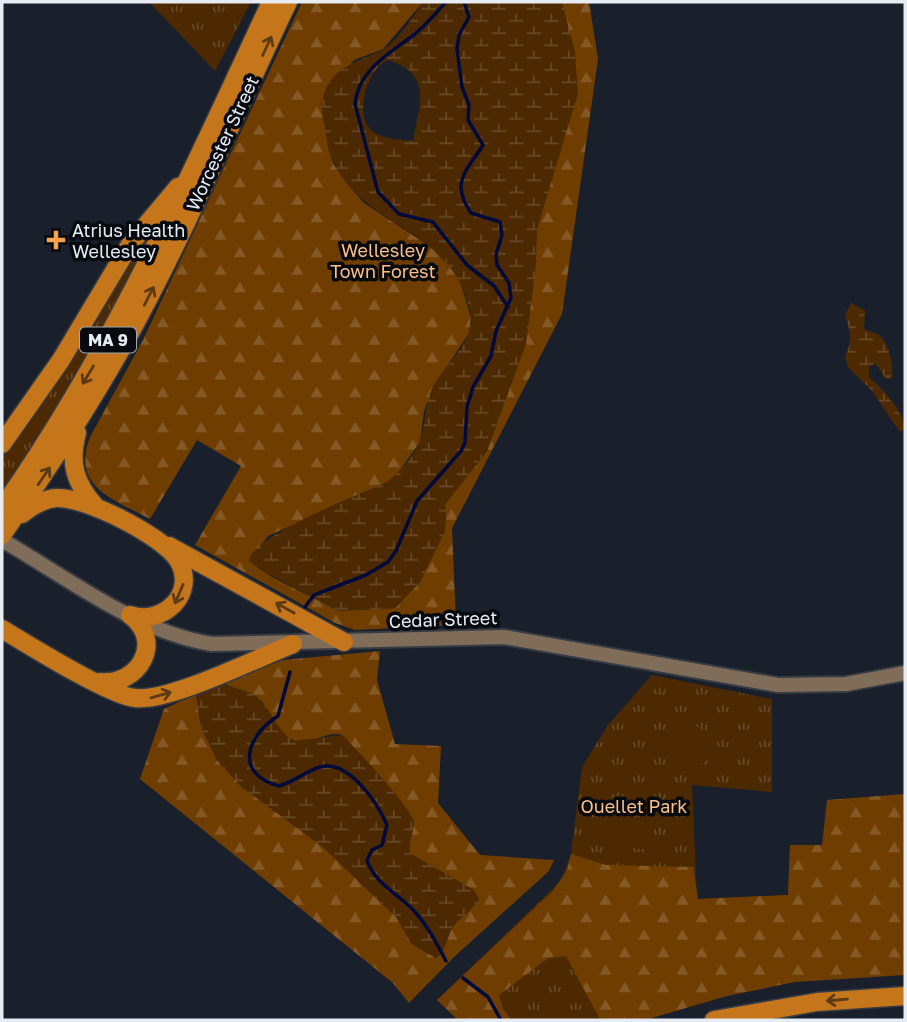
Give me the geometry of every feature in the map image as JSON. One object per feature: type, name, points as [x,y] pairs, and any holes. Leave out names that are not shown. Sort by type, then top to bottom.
[{"type":"highway","name":"Worcester Street","points":[[2,508],[99,356],[150,262],[271,2]]},
{"type":"highway","name":"Worcester Street","points":[[3,535],[80,420],[163,270],[288,2]]},
{"type":"highway","points":[[2,444],[61,360],[131,243],[197,162]]},
{"type":"highway","points":[[80,420],[73,465],[79,485],[95,506]]},
{"type":"highway","points":[[3,535],[24,513],[45,500],[64,499],[95,506],[160,543],[182,551],[344,642]]},
{"type":"highway","points":[[130,614],[143,618],[158,616],[173,606],[181,593],[181,567],[173,554],[160,543]]},
{"type":"highway","points":[[97,682],[126,679],[141,665],[146,651],[146,637],[140,624],[130,614]]},
{"type":"highway","points":[[2,629],[124,696],[147,698],[176,690],[293,644]]},
{"type":"highway","points":[[714,1020],[808,1003],[905,996]]},
{"type":"main road","name":"Cedar Street","points":[[3,535],[26,554],[130,614],[172,634],[225,646],[516,637],[754,681],[802,686],[858,683],[905,673]]},
{"type":"green space","points":[[149,2],[251,2],[215,71]]},
{"type":"green space","name":"Wellesley Town Forest","points":[[302,2],[423,2],[383,49],[354,60],[322,104],[329,151],[334,165],[364,203],[432,248],[458,275],[471,318],[469,333],[432,389],[424,411],[420,442],[398,473],[387,482],[268,536],[249,561],[272,577],[339,611],[395,608],[420,582],[445,531],[446,503],[487,451],[515,372],[532,296],[537,229],[565,133],[562,2],[589,2],[598,59],[562,314],[452,528],[456,625],[355,630],[335,623],[195,545],[241,466],[197,440],[150,519],[99,489],[86,468],[90,437],[143,340]]},
{"type":"green space","points":[[423,2],[562,2],[575,52],[578,94],[537,229],[536,264],[526,344],[487,451],[446,503],[445,531],[420,582],[395,608],[339,611],[259,569],[249,561],[268,539],[309,516],[387,482],[401,469],[420,441],[432,389],[462,346],[469,331],[471,318],[468,304],[452,270],[434,251],[370,205],[350,187],[335,165],[323,116],[322,104],[329,82],[344,68],[382,50],[394,41]],"holes":[[[388,60],[403,66],[418,83],[420,93],[413,141],[379,135],[370,129],[363,112],[363,101],[374,72]]]},
{"type":"green space","points":[[157,224],[76,378],[2,493],[2,459],[66,367],[140,247],[140,242]]},
{"type":"green space","points":[[851,303],[865,311],[864,329],[880,336],[886,345],[892,363],[891,379],[886,379],[876,364],[869,366],[869,377],[897,408],[905,430],[899,431],[873,392],[848,367],[845,357],[850,337],[845,316]]},
{"type":"green space","points":[[380,651],[377,680],[395,744],[441,746],[438,803],[480,855],[554,860],[548,872],[454,957],[409,1003],[393,983],[140,779],[164,709],[196,694],[201,727],[218,761],[243,788],[323,847],[396,917],[412,944],[436,958],[444,948],[452,928],[479,899],[474,891],[411,854],[409,845],[413,821],[410,814],[382,778],[342,735],[299,742],[293,740],[279,728],[258,698],[224,683],[283,660]]},
{"type":"green space","name":"Ouellet Park","points":[[652,675],[772,699],[772,792],[692,785],[697,899],[788,895],[790,845],[875,846],[660,1015],[645,1020],[458,1020],[437,1000],[561,881],[571,854],[582,767],[608,725]]},
{"type":"green space","points":[[224,683],[258,698],[293,741],[342,735],[382,778],[411,816],[414,823],[409,846],[411,854],[474,890],[479,899],[452,928],[444,948],[436,958],[412,944],[396,917],[323,847],[243,788],[217,761],[201,727],[196,694]]},
{"type":"green space","points":[[695,725],[721,749],[692,772],[676,765],[672,758],[671,745],[676,734]]},
{"type":"green space","points":[[905,794],[905,975],[795,982],[727,996],[645,1020],[598,1020],[600,1019],[566,956],[548,958],[499,995],[503,1009],[511,1020],[458,1020],[437,1000],[553,891],[567,870],[571,854],[606,865],[693,867],[698,899],[788,895],[790,845],[822,845],[827,800]]},
{"type":"green space","points":[[610,815],[654,821],[651,850],[606,845]]},
{"type":"waterway","points":[[446,2],[419,30],[377,63],[362,81],[355,104],[378,192],[399,214],[433,222],[467,265],[494,286],[508,307]]},
{"type":"waterway","points":[[305,607],[314,595],[366,575],[388,562],[396,551],[417,501],[465,443],[467,407],[473,387],[491,356],[496,331],[511,298],[509,283],[497,265],[496,255],[502,235],[500,222],[471,213],[461,192],[463,176],[483,145],[468,120],[469,105],[462,87],[457,49],[459,35],[469,17],[464,2]]},
{"type":"waterway","points":[[290,672],[278,716],[267,724],[252,744],[250,764],[255,773],[279,786],[320,767],[331,766],[352,776],[361,785],[387,825],[382,845],[372,850],[367,860],[371,869],[382,883],[421,919],[446,961]]},
{"type":"waterway","points":[[463,978],[488,997],[501,1020]]},
{"type":"place","name":"Atrius Health Wellesley","points":[[56,240]]}]
